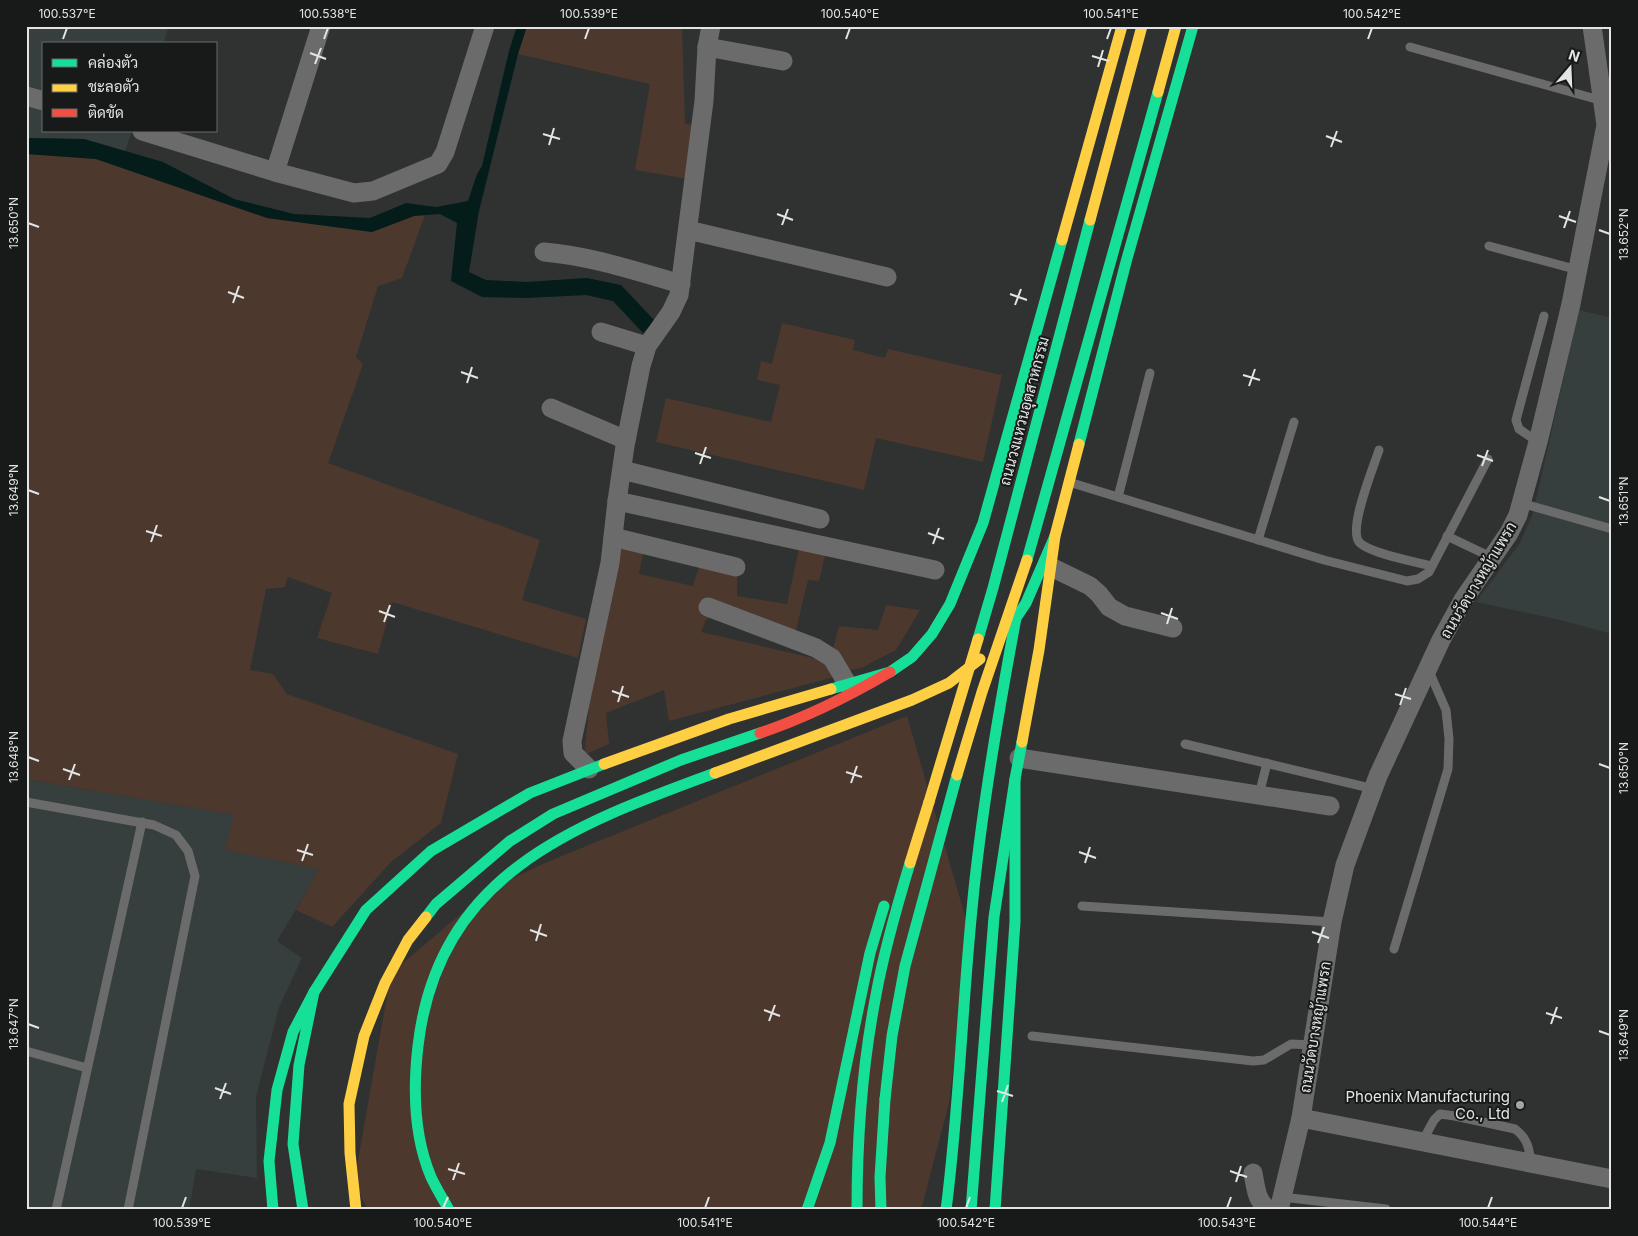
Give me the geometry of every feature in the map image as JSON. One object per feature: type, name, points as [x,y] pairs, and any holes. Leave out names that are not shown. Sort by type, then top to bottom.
[{"type":"main road","points":[[356,1210],[350,1153],[349,1104],[364,1036],[385,983],[408,940],[436,904],[503,847],[553,814],[681,760],[776,728],[851,695],[912,657],[932,634],[950,604],[983,523],[1122,26]]},
{"type":"main road","name":"ถนนวงแหวนอุตสาหกรรม","points":[[929,802],[993,588],[1142,26]]},
{"type":"main road","points":[[880,1210],[885,1100],[892,1036],[905,966],[979,701],[1027,560],[1176,26]]},
{"type":"main road","points":[[971,1210],[994,917],[1015,779],[1039,650],[1055,536],[1126,262],[1193,26]]},
{"type":"main road","points":[[448,1210],[428,1171],[416,1123],[415,1067],[424,1010],[442,959],[465,921],[493,887],[554,840],[590,821],[630,804],[894,706],[949,683],[976,663],[1012,626],[1026,603],[1055,536]]},
{"type":"main road","points":[[946,1210],[952,1170],[971,924],[984,804],[1001,698],[1027,560]]},
{"type":"main road","points":[[273,1210],[269,1161],[278,1090],[293,1032],[314,992],[366,910],[431,851],[530,793],[589,769],[729,719],[890,672]]},
{"type":"main road","points":[[996,1210],[1015,922],[1015,779]]},
{"type":"main road","points":[[807,1210],[830,1143],[870,954],[888,895],[929,802]]},
{"type":"main road","points":[[857,1210],[856,1176],[861,1098],[870,1027],[882,964],[895,913],[929,802]]},
{"type":"main road","points":[[303,1210],[293,1144],[299,1065],[314,992]]},
{"type":"street","points":[[275,172],[321,26]]},
{"type":"street","points":[[145,132],[275,172],[354,193],[373,191],[438,164],[445,152],[485,26]]},
{"type":"street","points":[[589,769],[573,753],[572,741],[610,563],[626,440],[641,366],[646,346],[670,312],[679,295],[704,101],[710,26]]},
{"type":"street","name":"ถนนวัดบางหญ้าแพรก","points":[[1277,1206],[1301,1118],[1332,922],[1345,865],[1374,788],[1441,640],[1463,600],[1509,533],[1521,503],[1538,442],[1609,127],[1603,101],[1592,26]]},
{"type":"street","points":[[707,47],[783,61]]},
{"type":"street","points":[[26,96],[42,100]]},
{"type":"street","points":[[688,230],[887,278]]},
{"type":"street","points":[[544,252],[569,254],[606,262],[681,284]]},
{"type":"street","points":[[602,332],[646,346]]},
{"type":"street","points":[[551,408],[626,440]]},
{"type":"street","points":[[622,470],[820,519]]},
{"type":"street","points":[[617,501],[935,570]]},
{"type":"street","points":[[613,538],[736,567]]},
{"type":"street","points":[[1051,567],[1090,586],[1109,606],[1125,616],[1173,628]]},
{"type":"street","points":[[708,607],[816,648],[832,658],[848,685]]},
{"type":"street","points":[[1019,758],[1330,806]]},
{"type":"street","points":[[1301,1118],[1612,1179]]},
{"type":"street","points":[[1253,1173],[1257,1196],[1263,1206],[1277,1206]]},
{"type":"lane","points":[[1410,47],[1603,101]]},
{"type":"lane","points":[[1489,246],[1578,270]]},
{"type":"lane","points":[[1538,442],[1519,429],[1516,420],[1544,316]]},
{"type":"lane","points":[[1118,497],[1150,373]]},
{"type":"lane","points":[[1258,540],[1294,422]]},
{"type":"lane","points":[[1379,450],[1357,519],[1356,534],[1359,542],[1374,551],[1432,566]]},
{"type":"lane","points":[[1069,482],[1324,560],[1406,581],[1418,579],[1428,572],[1488,459]]},
{"type":"lane","points":[[1521,503],[1612,529]]},
{"type":"lane","points":[[1448,536],[1491,557]]},
{"type":"lane","points":[[1394,949],[1448,769],[1449,739],[1446,710],[1428,670]]},
{"type":"lane","points":[[1185,744],[1374,788]]},
{"type":"lane","points":[[1259,795],[1267,763]]},
{"type":"lane","points":[[26,802],[154,824],[176,835],[188,850],[195,876],[128,1210]]},
{"type":"lane","points":[[56,1210],[142,822]]},
{"type":"lane","points":[[1082,906],[1332,922]]},
{"type":"lane","points":[[1032,1036],[1253,1061],[1264,1060],[1291,1044],[1312,1045]]},
{"type":"lane","points":[[26,1051],[87,1068]]},
{"type":"lane","points":[[1422,1142],[1434,1120],[1440,1114],[1455,1116],[1515,1130],[1524,1135],[1528,1143],[1531,1163]]},
{"type":"lane","points":[[1277,1206],[1386,1209]]},
{"type":"shaded area","points":[[26,26],[169,26],[164,42],[42,42],[42,132],[132,132],[125,151],[84,139],[26,138]]},
{"type":"shaded area","points":[[527,26],[682,26],[685,124],[695,125],[688,179],[635,170],[650,84],[518,54]]},
{"type":"shaded area","points":[[26,154],[96,159],[267,218],[372,232],[414,216],[425,215],[402,278],[378,286],[356,357],[363,364],[328,463],[540,540],[522,600],[586,619],[578,658],[392,602],[378,654],[317,638],[332,593],[288,577],[285,587],[266,589],[250,670],[273,674],[287,694],[458,754],[441,823],[391,862],[332,927],[296,910],[319,869],[225,850],[234,815],[26,779]]},
{"type":"shaded area","points":[[1579,310],[1612,318],[1612,634],[1564,621],[1476,602],[1520,543],[1533,513]]},
{"type":"shaded area","points":[[782,323],[855,340],[853,350],[885,358],[888,349],[1002,375],[983,462],[876,438],[864,490],[656,442],[666,398],[771,422],[780,385],[757,380],[761,361],[772,364]]},
{"type":"shaded area","points":[[800,544],[826,551],[819,581],[808,580],[795,634],[721,610],[706,620],[701,632],[826,661],[834,677],[669,721],[664,690],[606,713],[609,744],[584,755],[590,700],[620,548],[643,553],[639,574],[693,586],[700,563],[737,571],[737,596],[787,604]]},
{"type":"shaded area","points":[[886,605],[920,610],[896,650],[861,668],[848,671],[833,649],[839,626],[878,630]]},
{"type":"shaded area","points":[[907,716],[970,933],[949,1103],[921,1210],[368,1210],[354,1183],[391,973],[493,887],[552,860]]},
{"type":"shaded area","points":[[26,779],[235,815],[226,850],[320,869],[277,941],[302,958],[279,1007],[256,1097],[257,1178],[196,1169],[189,1210],[26,1210]]},
{"type":"water","points":[[517,26],[527,26],[518,54],[479,211],[469,272],[486,280],[526,282],[587,278],[621,285],[655,321],[643,333],[613,301],[586,295],[526,298],[482,297],[451,281],[457,223],[440,214],[414,216],[372,232],[267,218],[96,159],[26,154],[26,138],[84,139],[163,162],[234,199],[294,214],[370,218],[406,203],[436,207],[468,201],[477,174],[482,166],[509,51]]},
{"type":"traffic: fast","points":[[1079,444],[1126,262],[1193,26]]},
{"type":"traffic: fast","points":[[1027,560],[1158,92]]},
{"type":"traffic: fast","points":[[978,639],[1090,220]]},
{"type":"traffic: fast","points":[[831,689],[890,672],[912,657],[932,634],[950,604],[983,523],[1062,240]]},
{"type":"traffic: fast","points":[[1012,624],[1026,603],[1055,536]]},
{"type":"traffic: fast","points":[[946,1210],[980,836],[1016,618]]},
{"type":"traffic: fast","points":[[426,917],[436,904],[510,841],[553,814],[681,760],[760,733]]},
{"type":"traffic: fast","points":[[995,1210],[1015,922],[1015,779],[1022,742]]},
{"type":"traffic: fast","points":[[273,1210],[269,1161],[277,1090],[293,1032],[314,992],[366,910],[431,851],[530,793],[604,764]]},
{"type":"traffic: fast","points":[[449,1210],[425,1162],[418,1129],[415,1096],[418,1046],[431,987],[453,938],[483,898],[521,864],[564,837],[612,813],[715,773]]},
{"type":"traffic: fast","points":[[885,1099],[892,1036],[905,966],[957,775]]},
{"type":"traffic: fast","points":[[971,1210],[994,917],[1015,779]]},
{"type":"traffic: fast","points":[[857,1210],[861,1102],[867,1048],[879,978],[910,863]]},
{"type":"traffic: fast","points":[[807,1210],[830,1143],[870,953],[884,906]]},
{"type":"traffic: fast","points":[[303,1210],[293,1144],[299,1065],[314,992]]},
{"type":"traffic: fast","points":[[881,1210],[880,1177],[885,1099]]},
{"type":"traffic: slow","points":[[1062,240],[1122,26]]},
{"type":"traffic: slow","points":[[1090,220],[1142,26]]},
{"type":"traffic: slow","points":[[1158,92],[1176,26]]},
{"type":"traffic: slow","points":[[1022,742],[1039,650],[1055,536],[1079,444]]},
{"type":"traffic: slow","points":[[957,775],[982,692],[1027,560]]},
{"type":"traffic: slow","points":[[929,802],[978,639]]},
{"type":"traffic: slow","points":[[715,773],[912,700],[949,683],[980,659]]},
{"type":"traffic: slow","points":[[604,764],[729,719],[831,689]]},
{"type":"traffic: slow","points":[[910,863],[929,802]]},
{"type":"traffic: slow","points":[[356,1210],[350,1153],[349,1104],[364,1036],[385,983],[408,940],[426,917]]},
{"type":"traffic: jam","points":[[760,733],[794,721],[826,706],[890,672]]},
{"type":"place","name":"Phoenix Manufacturing Co., Ltd","points":[[1520,1105]]}]
